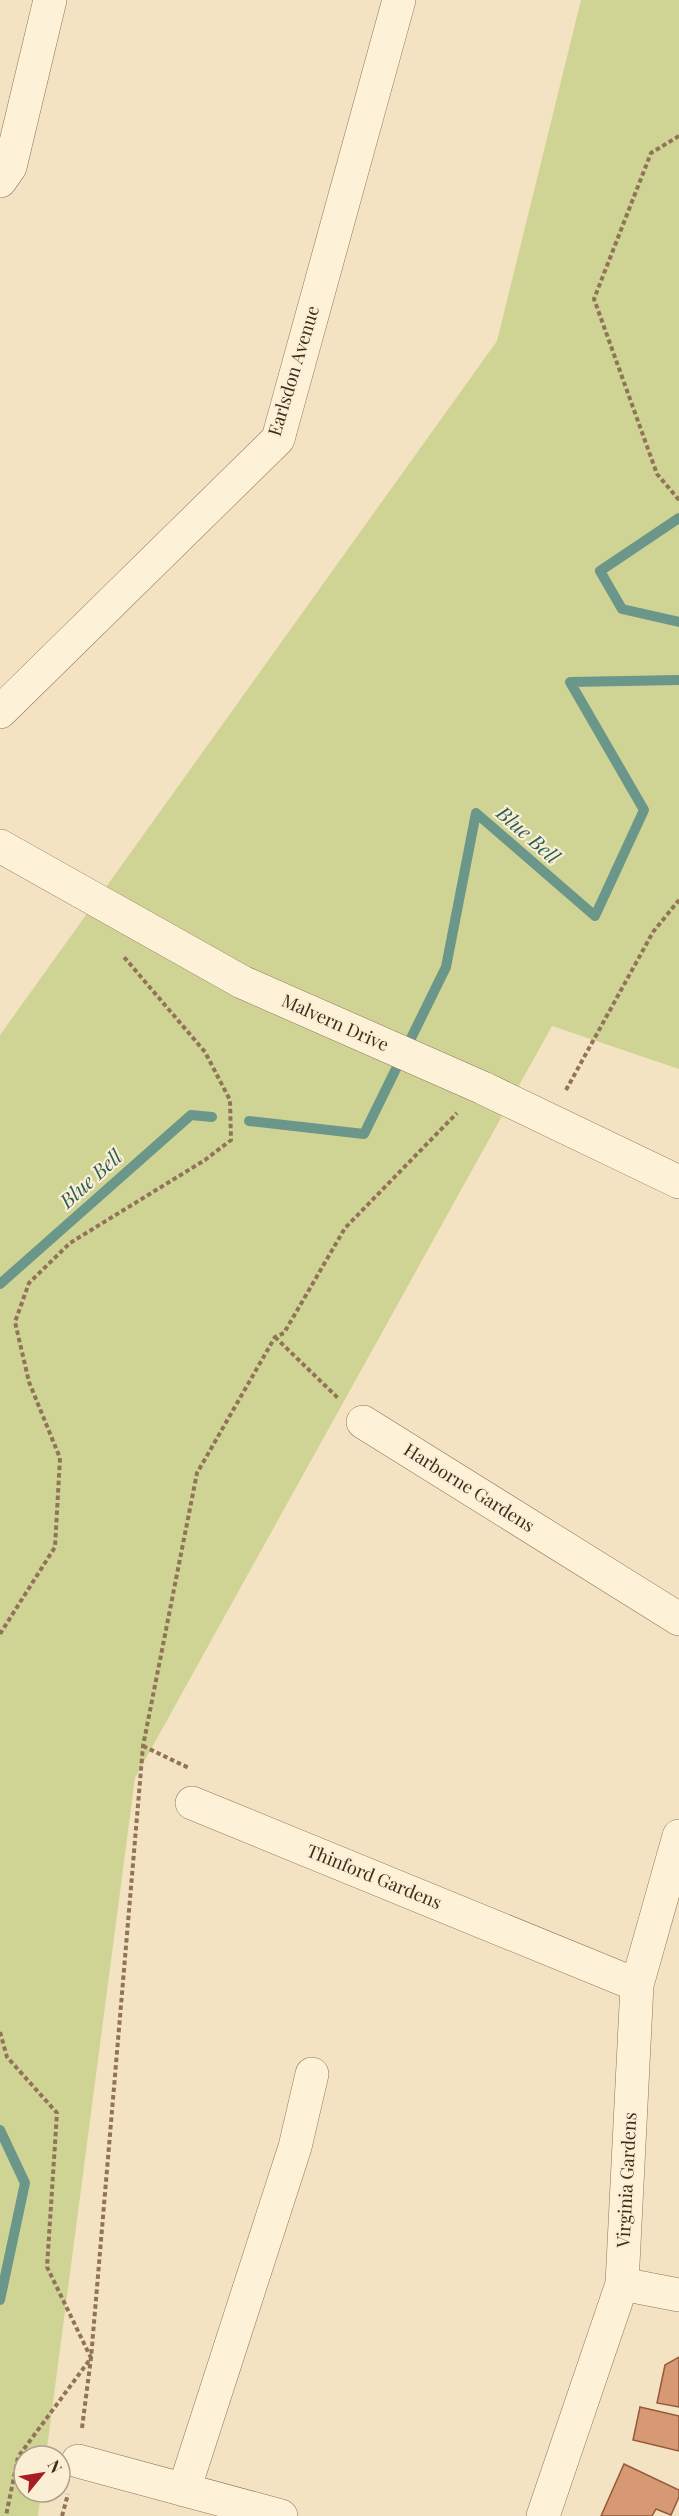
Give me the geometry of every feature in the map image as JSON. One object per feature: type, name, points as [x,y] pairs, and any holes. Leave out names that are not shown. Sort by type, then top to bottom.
[{"type":"street","points":[[0,181],[10,167],[50,0]]},
{"type":"street","name":"Earlsdon Avenue","points":[[0,712],[278,439],[399,0]]},
{"type":"street","name":"Malvern Drive","points":[[0,846],[242,982],[483,1088],[679,1182]]},
{"type":"street","name":"Harborne Gardens","points":[[363,1422],[679,1619]]},
{"type":"street","name":"Thinford Gardens","points":[[192,1803],[637,1985]]},
{"type":"street","name":"Virginia Gardens","points":[[543,2516],[622,2283],[637,1985],[679,1836]]},
{"type":"street","points":[[184,2490],[295,2147],[312,2074]]},
{"type":"street","points":[[622,2283],[679,2295]]},
{"type":"street","points":[[78,2461],[281,2516]]},
{"type":"path","points":[[679,136],[651,153],[594,299],[657,474],[679,500]]},
{"type":"path","points":[[550,1120],[653,932],[679,900]]},
{"type":"path","points":[[0,1634],[55,1547],[60,1458],[29,1382],[15,1322],[29,1283],[70,1243],[205,1161],[231,1140],[230,1100],[205,1052],[121,954],[127,917]]},
{"type":"path","points":[[274,1337],[363,1422]]},
{"type":"path","points":[[143,1746],[192,1768],[192,1803]]},
{"type":"path","points":[[0,2032],[7,2057],[57,2113],[47,2267],[91,2358],[18,2457],[6,2516]]},
{"type":"green space","points":[[581,0],[679,0],[679,1069],[552,1026],[135,1778],[48,2444],[12,2444],[12,2504],[40,2504],[38,2516],[0,2516],[0,1035],[497,341]]},
{"type":"building","points":[[679,2357],[679,2407],[657,2403],[665,2365]]},
{"type":"building","points":[[640,2407],[679,2416],[679,2451],[633,2440]]},
{"type":"building","points":[[624,2464],[679,2490],[679,2497],[671,2515],[656,2509],[652,2516],[601,2516]]},
{"type":"waterway","name":"Blue Bell","points":[[679,518],[600,571],[622,609],[679,622]]},
{"type":"waterway","name":"Blue Bell","points":[[249,1121],[364,1134],[446,967],[476,813],[595,916],[644,810],[570,682],[679,680]]},
{"type":"waterway","name":"Blue Bell","points":[[0,1284],[191,1115],[212,1117]]},
{"type":"waterway","name":"Blue Bell","points":[[0,2130],[25,2183],[0,2300]]}]
